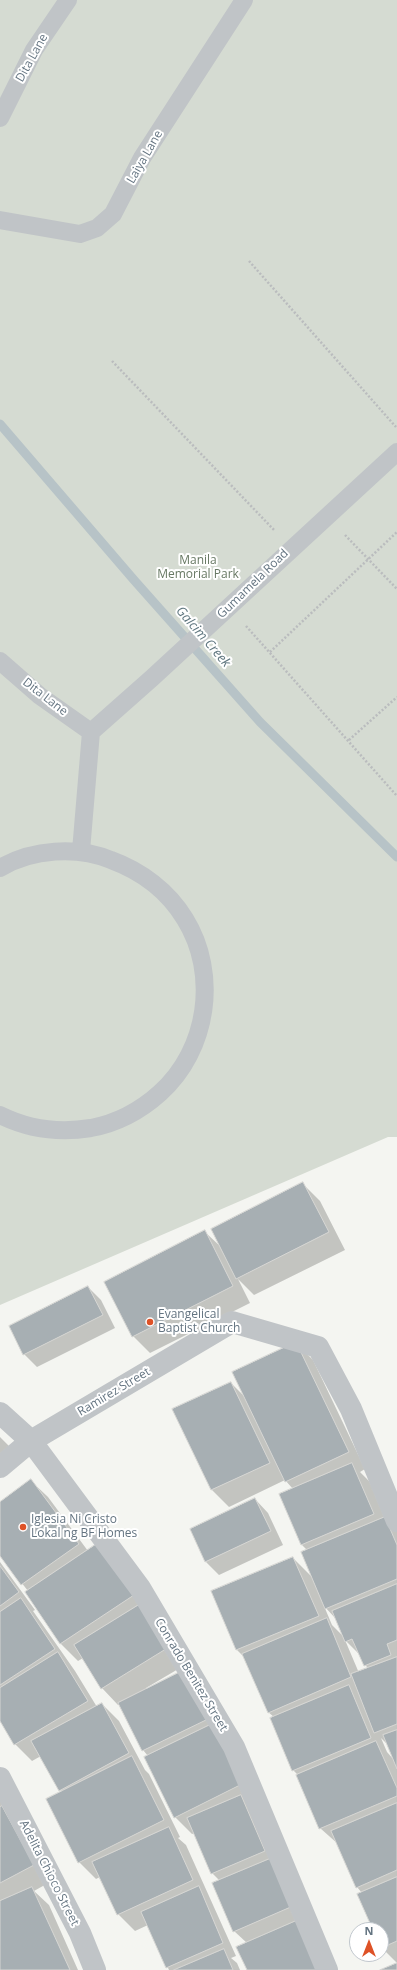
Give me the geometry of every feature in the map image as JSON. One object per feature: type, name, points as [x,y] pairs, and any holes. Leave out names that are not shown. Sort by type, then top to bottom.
[{"type":"street","name":"Ramirez Street","points":[[0,1467],[30,1441],[232,1322],[318,1347],[351,1409],[397,1521]]},
{"type":"street","name":"Conrado Benitez Street","points":[[0,1413],[30,1441],[140,1588],[234,1747],[327,1970]]},
{"type":"street","name":"Adelita Chioco Street","points":[[0,1778],[80,1933],[95,1970]]},
{"type":"lane","name":"Dita Lane","points":[[0,118],[34,50],[68,0]]},
{"type":"lane","name":"Laiya Lane","points":[[0,220],[80,234],[97,228],[113,214],[142,158],[244,0]]},
{"type":"lane","name":"Gumamela Road","points":[[90,732],[224,613],[292,548],[397,452]]},
{"type":"lane","name":"Dita Lane","points":[[0,661],[40,696],[90,732]]},
{"type":"lane","points":[[81,851],[90,732]]},
{"type":"lane","points":[[0,868],[28,856],[53,852],[81,851],[105,857],[129,866],[150,880],[170,898],[185,919],[196,942],[203,967],[206,992],[203,1018],[195,1043],[184,1066],[168,1086],[149,1103],[127,1117],[108,1124],[77,1130],[50,1130],[25,1125],[0,1115]]},
{"type":"path","points":[[249,261],[397,429]]},
{"type":"path","points":[[112,361],[292,548]]},
{"type":"path","points":[[327,516],[397,589]]},
{"type":"path","points":[[270,652],[397,532]]},
{"type":"path","points":[[224,613],[270,652],[397,796]]},
{"type":"path","points":[[349,740],[397,697]]},
{"type":"green space","name":"Manila Memorial Park","points":[[0,0],[397,0],[397,1137],[388,1137],[0,1305]]},
{"type":"building","points":[[303,1182],[329,1232],[236,1279],[211,1229]]},
{"type":"building","points":[[205,1230],[233,1286],[132,1337],[104,1282]]},
{"type":"building","points":[[88,1286],[103,1315],[23,1355],[9,1326]]},
{"type":"building","points":[[296,1342],[349,1452],[285,1482],[232,1372]]},
{"type":"building","points":[[231,1382],[270,1463],[211,1490],[172,1409]]},
{"type":"building","points":[[352,1463],[374,1514],[301,1545],[279,1494]]},
{"type":"building","points":[[31,1479],[79,1544],[21,1585],[0,1556],[0,1502]]},
{"type":"building","points":[[255,1498],[271,1531],[205,1562],[190,1529]]},
{"type":"building","points":[[385,1517],[397,1545],[397,1579],[325,1609],[301,1552]]},
{"type":"building","points":[[98,1543],[134,1595],[60,1644],[25,1592]]},
{"type":"building","points":[[293,1557],[319,1616],[236,1650],[211,1591]]},
{"type":"building","points":[[0,1566],[19,1592],[0,1606]]},
{"type":"building","points":[[397,1584],[397,1640],[387,1644],[391,1655],[364,1666],[352,1639],[345,1642],[332,1611]]},
{"type":"building","points":[[21,1598],[55,1649],[0,1685],[0,1612]]},
{"type":"building","points":[[142,1603],[169,1647],[101,1689],[74,1645]]},
{"type":"building","points":[[327,1618],[351,1677],[268,1713],[242,1654]]},
{"type":"building","points":[[58,1652],[88,1701],[14,1745],[0,1721],[0,1688]]},
{"type":"building","points":[[397,1657],[397,1724],[374,1733],[351,1674]]},
{"type":"building","points":[[184,1670],[208,1719],[142,1751],[118,1703]]},
{"type":"building","points":[[349,1685],[371,1738],[292,1771],[270,1718]]},
{"type":"building","points":[[102,1703],[129,1753],[59,1791],[31,1741]]},
{"type":"building","points":[[212,1724],[242,1784],[174,1818],[144,1757]]},
{"type":"building","points":[[397,1730],[397,1769],[383,1735]]},
{"type":"building","points":[[376,1741],[397,1788],[397,1796],[319,1829],[296,1775]]},
{"type":"building","points":[[132,1756],[164,1820],[78,1863],[46,1799]]},
{"type":"building","points":[[241,1795],[265,1851],[211,1874],[187,1818]]},
{"type":"building","points":[[397,1803],[397,1870],[356,1888],[331,1831]]},
{"type":"building","points":[[2,1806],[34,1865],[0,1883],[0,1807]]},
{"type":"building","points":[[169,1827],[193,1880],[117,1915],[92,1862]]},
{"type":"building","points":[[272,1858],[293,1906],[233,1932],[212,1883]]},
{"type":"building","points":[[397,1877],[397,1941],[389,1944],[389,1922],[369,1922],[357,1894]]},
{"type":"building","points":[[199,1886],[223,1943],[166,1968],[141,1912]]},
{"type":"building","points":[[32,1887],[70,1970],[0,1970],[0,1901]]},
{"type":"building","points":[[296,1921],[318,1970],[247,1970],[236,1947]]},
{"type":"building","points":[[224,1949],[233,1970],[174,1970]]},
{"type":"building","points":[[397,1963],[397,1970],[380,1970]]},
{"type":"waterway","name":"Galcim Creek","points":[[0,424],[134,580],[260,722],[397,857]]},
{"type":"place","name":"Evangelical Baptist Church","points":[[150,1322]]},
{"type":"place","name":"Iglesia Ni Cristo Lokal ng BF Homes","points":[[23,1527]]}]
